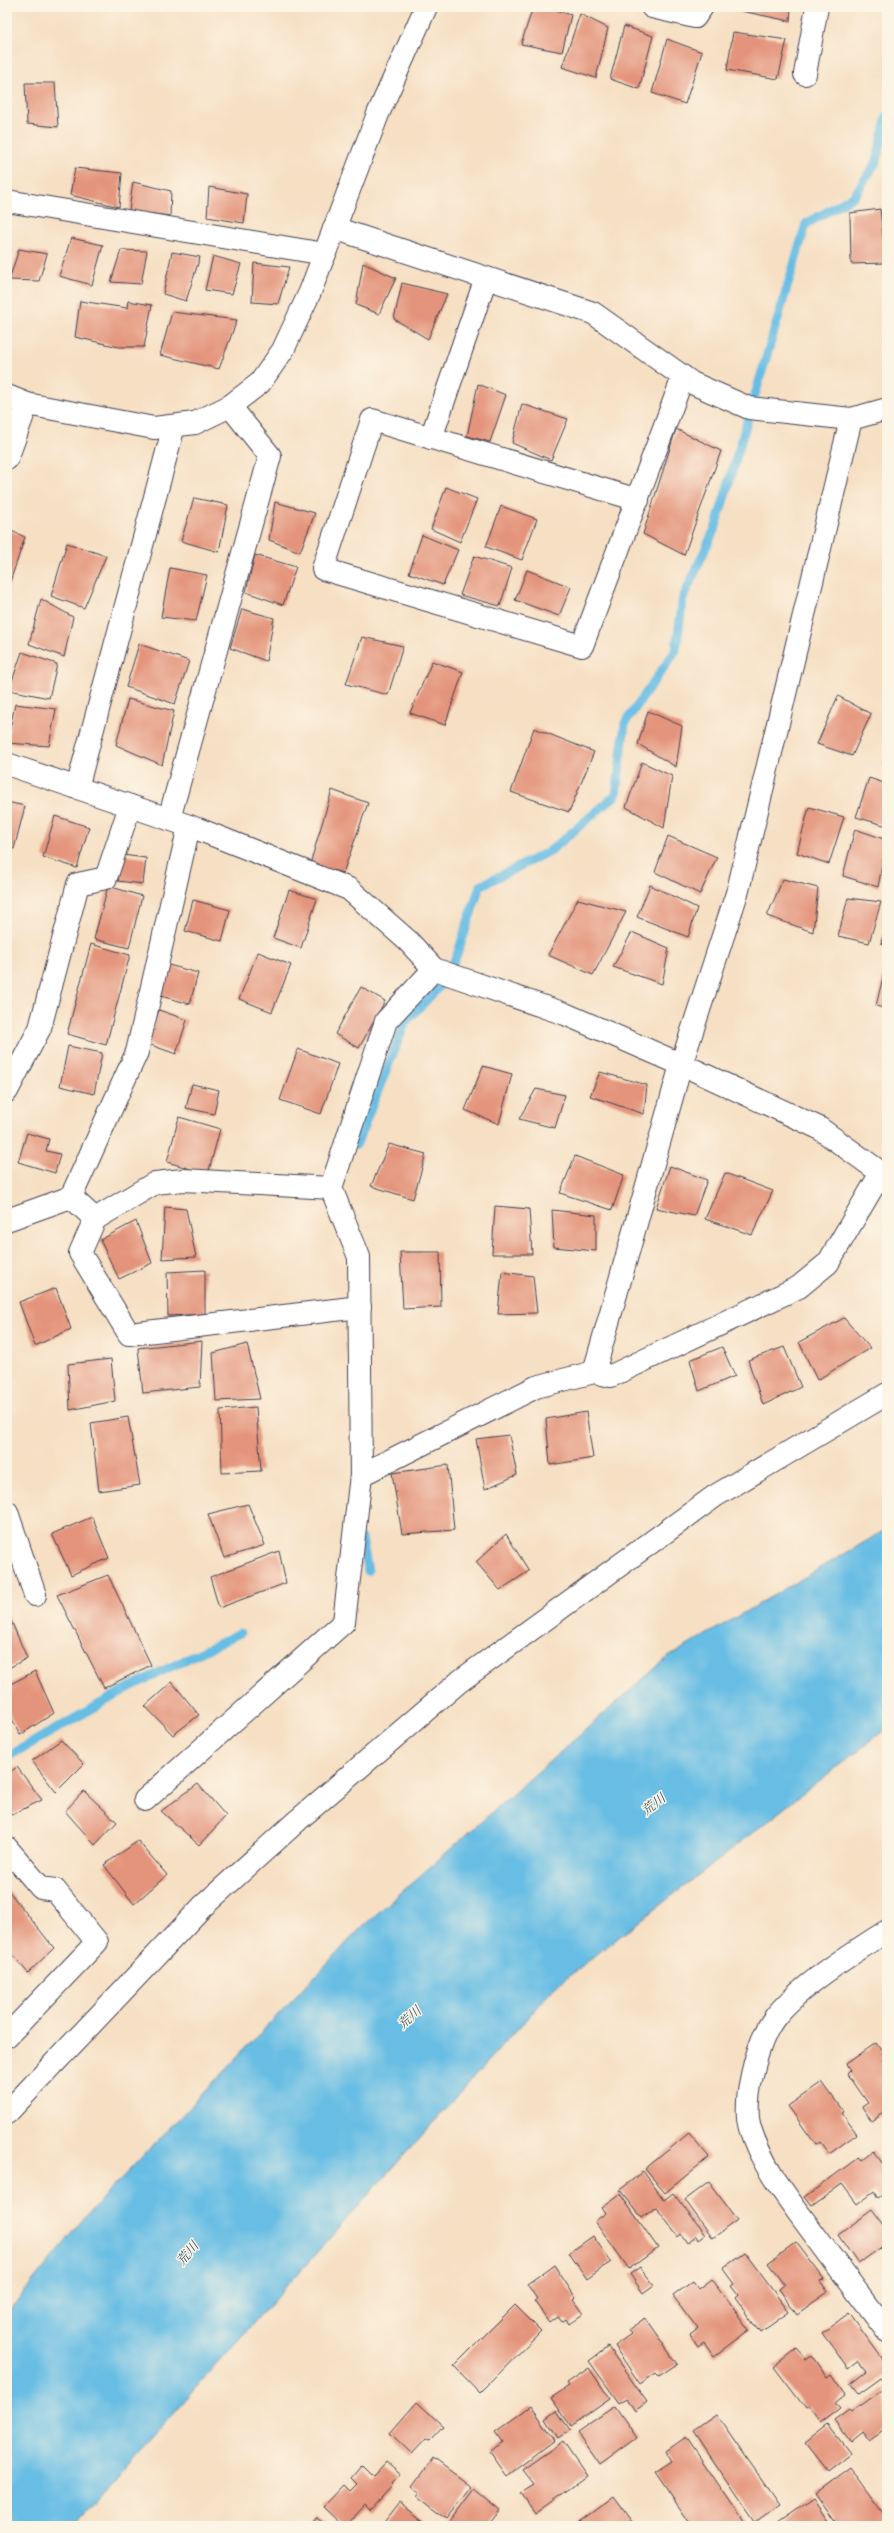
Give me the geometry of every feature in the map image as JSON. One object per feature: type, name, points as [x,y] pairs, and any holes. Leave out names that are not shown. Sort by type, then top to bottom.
[{"type":"street","points":[[7,396],[27,404],[154,428],[195,423],[230,406],[260,383],[283,350],[310,292],[378,114],[426,7]]},
{"type":"street","points":[[652,7],[695,17],[702,7]]},
{"type":"street","points":[[805,74],[817,7]]},
{"type":"street","points":[[7,201],[325,254]]},
{"type":"street","points":[[334,228],[593,313],[683,377],[749,408],[851,419],[887,409]]},
{"type":"street","points":[[431,438],[486,278]]},
{"type":"street","points":[[638,500],[372,420],[323,569],[582,646],[638,500],[683,377]]},
{"type":"street","points":[[7,459],[27,404]]},
{"type":"street","points":[[169,819],[270,456],[230,406]]},
{"type":"street","points":[[594,1372],[681,1065],[738,890],[851,419]]},
{"type":"street","points":[[77,788],[174,426]]},
{"type":"street","points":[[7,764],[189,826],[349,889],[408,941],[436,969],[565,1014],[819,1128],[884,1175],[828,1263],[799,1287],[611,1376],[594,1372],[536,1387],[362,1475]]},
{"type":"street","points":[[7,1091],[40,1028],[78,884],[106,878],[130,806]]},
{"type":"street","points":[[7,1220],[71,1197],[137,1052],[189,826]]},
{"type":"street","points":[[145,1800],[344,1622],[362,1475],[360,1257],[331,1188],[386,1021],[436,969]]},
{"type":"street","points":[[331,1188],[182,1180],[155,1183],[95,1219],[80,1253],[129,1334],[360,1307]]},
{"type":"street","points":[[71,1197],[95,1219]]},
{"type":"street","points":[[7,2113],[202,1907],[298,1820],[460,1681],[715,1496],[887,1394]]},
{"type":"street","points":[[7,1512],[36,1595]]},
{"type":"street","points":[[7,1848],[41,1888],[55,1890],[97,1942],[7,2036]]},
{"type":"street","points":[[887,1931],[840,1962],[800,1993],[773,2020],[760,2045],[748,2090],[749,2127],[765,2162],[787,2197],[887,2331]]},
{"type":"water","name":"荒川","points":[[887,1529],[887,1728],[555,1987],[223,2357],[74,2526],[7,2526],[7,2313],[94,2207],[362,1927],[668,1657]]},
{"type":"building","points":[[533,7],[548,7],[571,15],[562,52],[521,44]]},
{"type":"building","points":[[742,7],[791,7],[790,21],[741,11]]},
{"type":"building","points":[[580,14],[608,28],[596,78],[562,67]]},
{"type":"building","points":[[624,26],[653,36],[639,89],[610,79]]},
{"type":"building","points":[[733,32],[787,40],[778,79],[727,70]]},
{"type":"building","points":[[667,39],[702,52],[685,104],[652,93]]},
{"type":"building","points":[[25,83],[55,83],[58,127],[27,124]]},
{"type":"building","points":[[75,168],[122,173],[119,207],[70,195]]},
{"type":"building","points":[[133,182],[171,191],[170,216],[129,211]]},
{"type":"building","points":[[209,187],[247,194],[244,223],[207,217]]},
{"type":"building","points":[[880,209],[886,263],[851,264],[850,213]]},
{"type":"building","points":[[71,238],[103,245],[92,285],[59,276]]},
{"type":"building","points":[[19,249],[47,254],[39,281],[9,280]]},
{"type":"building","points":[[121,250],[147,251],[141,284],[111,282]]},
{"type":"building","points":[[172,252],[200,257],[186,301],[163,294]]},
{"type":"building","points":[[213,256],[241,264],[232,294],[205,290]]},
{"type":"building","points":[[254,263],[289,267],[278,304],[252,302]]},
{"type":"building","points":[[363,263],[396,278],[379,314],[356,305]]},
{"type":"building","points":[[402,283],[447,294],[428,339],[394,319]]},
{"type":"building","points":[[80,301],[127,308],[128,301],[152,305],[144,347],[119,347],[75,337]]},
{"type":"building","points":[[172,312],[237,320],[219,369],[160,355]]},
{"type":"building","points":[[478,384],[506,395],[490,442],[467,436]]},
{"type":"building","points":[[522,404],[568,419],[551,460],[512,443]]},
{"type":"building","points":[[676,429],[721,451],[684,555],[643,534]]},
{"type":"building","points":[[446,487],[477,499],[460,542],[431,529]]},
{"type":"building","points":[[194,498],[228,505],[219,552],[181,541]]},
{"type":"building","points":[[275,502],[315,513],[300,552],[269,540]]},
{"type":"building","points":[[501,506],[537,519],[522,560],[486,547]]},
{"type":"building","points":[[7,529],[25,537],[7,591]]},
{"type":"building","points":[[422,535],[458,550],[443,585],[409,573]]},
{"type":"building","points":[[67,543],[106,556],[84,608],[51,596]]},
{"type":"building","points":[[255,555],[296,567],[283,605],[246,592]]},
{"type":"building","points":[[474,556],[512,568],[500,606],[460,595]]},
{"type":"building","points":[[170,568],[207,575],[196,621],[161,617]]},
{"type":"building","points":[[527,570],[571,587],[559,616],[515,600]]},
{"type":"building","points":[[41,599],[73,617],[64,657],[29,644]]},
{"type":"building","points":[[242,609],[274,618],[266,661],[230,648]]},
{"type":"building","points":[[362,637],[403,646],[388,695],[346,684]]},
{"type":"building","points":[[139,644],[189,661],[175,704],[126,687]]},
{"type":"building","points":[[22,652],[57,664],[49,698],[9,690]]},
{"type":"building","points":[[432,661],[463,672],[445,725],[410,713]]},
{"type":"building","points":[[838,696],[871,714],[852,756],[817,744]]},
{"type":"building","points":[[128,699],[174,711],[162,765],[116,745]]},
{"type":"building","points":[[15,704],[56,709],[49,746],[7,743]]},
{"type":"building","points":[[648,711],[682,726],[676,767],[638,744]]},
{"type":"building","points":[[534,728],[594,752],[569,812],[511,792]]},
{"type":"building","points":[[887,752],[887,766],[883,764]]},
{"type":"building","points":[[642,762],[672,776],[664,828],[626,807]]},
{"type":"building","points":[[869,778],[887,784],[887,826],[856,817]]},
{"type":"building","points":[[332,790],[368,803],[343,873],[310,864]]},
{"type":"building","points":[[7,802],[25,806],[14,849],[7,848]]},
{"type":"building","points":[[809,807],[844,817],[829,864],[797,853]]},
{"type":"building","points":[[55,816],[89,827],[77,868],[43,857]]},
{"type":"building","points":[[855,829],[887,840],[878,887],[843,876]]},
{"type":"building","points":[[668,836],[717,857],[700,894],[655,872]]},
{"type":"building","points":[[122,855],[146,858],[143,884],[118,881]]},
{"type":"building","points":[[783,879],[818,888],[813,932],[767,916]]},
{"type":"building","points":[[650,885],[697,908],[688,937],[637,917]]},
{"type":"building","points":[[108,886],[142,896],[129,948],[94,939]]},
{"type":"building","points":[[289,890],[317,899],[301,948],[273,938]]},
{"type":"building","points":[[848,898],[881,902],[869,943],[838,936]]},
{"type":"building","points":[[578,899],[626,912],[593,975],[548,955]]},
{"type":"building","points":[[193,900],[230,910],[222,941],[185,931]]},
{"type":"building","points":[[887,924],[887,945],[881,943]]},
{"type":"building","points":[[632,932],[669,948],[662,984],[613,967]]},
{"type":"building","points":[[91,944],[130,955],[106,1045],[67,1034]]},
{"type":"building","points":[[258,952],[291,965],[272,1012],[239,999]]},
{"type":"building","points":[[887,960],[887,1009],[876,1006]]},
{"type":"building","points":[[165,964],[198,973],[190,1004],[157,995]]},
{"type":"building","points":[[361,987],[385,1001],[359,1048],[335,1034]]},
{"type":"building","points":[[159,1010],[187,1020],[176,1054],[148,1044]]},
{"type":"building","points":[[68,1046],[102,1053],[94,1094],[60,1086]]},
{"type":"building","points":[[298,1049],[338,1064],[321,1114],[280,1100]]},
{"type":"building","points":[[483,1066],[512,1074],[499,1124],[465,1110]]},
{"type":"building","points":[[600,1072],[647,1085],[644,1114],[590,1096]]},
{"type":"building","points":[[192,1084],[219,1090],[214,1114],[186,1108]]},
{"type":"building","points":[[536,1089],[565,1095],[555,1128],[519,1119]]},
{"type":"building","points":[[179,1117],[220,1129],[208,1174],[167,1162]]},
{"type":"building","points":[[27,1133],[49,1139],[46,1151],[60,1154],[55,1173],[18,1162]]},
{"type":"building","points":[[389,1144],[426,1154],[413,1199],[371,1186]]},
{"type":"building","points":[[575,1156],[624,1175],[612,1210],[560,1193]]},
{"type":"building","points":[[670,1166],[707,1180],[694,1216],[656,1208]]},
{"type":"building","points":[[725,1173],[773,1191],[752,1235],[705,1219]]},
{"type":"building","points":[[495,1206],[529,1209],[532,1254],[492,1254]]},
{"type":"building","points":[[165,1207],[186,1209],[196,1257],[162,1259]]},
{"type":"building","points":[[552,1210],[596,1215],[596,1251],[554,1247]]},
{"type":"building","points":[[136,1221],[152,1263],[119,1279],[100,1240]]},
{"type":"building","points":[[400,1252],[440,1252],[441,1307],[403,1309]]},
{"type":"building","points":[[205,1270],[205,1314],[168,1316],[167,1272]]},
{"type":"building","points":[[502,1272],[533,1276],[537,1313],[498,1314]]},
{"type":"building","points":[[56,1288],[71,1329],[35,1346],[19,1302]]},
{"type":"building","points":[[844,1318],[870,1348],[817,1380],[799,1342]]},
{"type":"building","points":[[202,1341],[200,1387],[143,1393],[138,1348]]},
{"type":"building","points":[[247,1344],[260,1399],[216,1401],[213,1353]]},
{"type":"building","points":[[722,1347],[735,1376],[699,1391],[690,1360]]},
{"type":"building","points":[[784,1347],[801,1387],[763,1405],[748,1360]]},
{"type":"building","points":[[111,1359],[115,1401],[70,1410],[68,1364]]},
{"type":"building","points":[[256,1407],[261,1471],[222,1473],[220,1410]]},
{"type":"building","points":[[586,1412],[593,1458],[550,1465],[546,1419]]},
{"type":"building","points":[[128,1417],[140,1485],[99,1491],[91,1423]]},
{"type":"building","points":[[509,1435],[517,1475],[485,1489],[476,1439]]},
{"type":"building","points":[[448,1465],[454,1530],[402,1534],[392,1473]]},
{"type":"building","points":[[248,1504],[265,1545],[224,1558],[208,1514]]},
{"type":"building","points":[[92,1517],[109,1558],[71,1575],[52,1534]]},
{"type":"building","points":[[506,1534],[529,1571],[500,1590],[476,1562]]},
{"type":"building","points":[[279,1551],[286,1583],[219,1608],[210,1577]]},
{"type":"building","points":[[108,1575],[151,1665],[104,1688],[57,1595]]},
{"type":"building","points":[[9,1616],[27,1658],[7,1669],[7,1617]]},
{"type":"building","points":[[35,1671],[54,1713],[20,1735],[7,1709],[7,1686]]},
{"type":"building","points":[[172,1682],[199,1715],[173,1735],[145,1706]]},
{"type":"building","points":[[61,1740],[84,1764],[56,1792],[32,1761]]},
{"type":"building","points":[[17,1767],[42,1800],[7,1817],[7,1774]]},
{"type":"building","points":[[198,1784],[226,1816],[199,1845],[161,1811]]},
{"type":"building","points":[[84,1791],[117,1822],[95,1845],[65,1811]]},
{"type":"building","points":[[138,1841],[167,1875],[134,1904],[104,1865]]},
{"type":"building","points":[[7,1889],[54,1948],[28,1973],[7,1948]]},
{"type":"building","points":[[876,2043],[886,2058],[882,2061],[887,2068],[887,2111],[872,2121],[862,2107],[868,2103],[847,2073],[850,2070],[846,2064]]},
{"type":"building","points":[[822,2082],[843,2111],[841,2112],[857,2134],[829,2154],[820,2142],[816,2145],[788,2106]]},
{"type":"building","points":[[689,2133],[709,2157],[665,2193],[645,2169]]},
{"type":"building","points":[[873,2151],[887,2169],[887,2191],[878,2198],[874,2191],[857,2204],[842,2184],[812,2206],[805,2197],[859,2157],[862,2160]]},
{"type":"building","points":[[643,2171],[664,2200],[673,2193],[705,2235],[698,2240],[696,2236],[687,2243],[681,2234],[678,2237],[656,2207],[642,2218],[620,2190]]},
{"type":"building","points":[[709,2182],[737,2220],[713,2238],[685,2200]]},
{"type":"building","points":[[620,2194],[658,2248],[629,2269],[595,2221],[606,2213],[602,2207]]},
{"type":"building","points":[[872,2210],[887,2230],[887,2243],[858,2264],[838,2235]]},
{"type":"building","points":[[593,2236],[611,2262],[587,2279],[569,2253]]},
{"type":"building","points":[[796,2242],[824,2279],[820,2281],[828,2292],[797,2314],[779,2289],[784,2285],[768,2263]]},
{"type":"building","points":[[745,2253],[789,2312],[760,2333],[735,2298],[738,2295],[731,2286],[734,2284],[723,2269]]},
{"type":"building","points":[[554,2265],[576,2298],[573,2300],[583,2314],[569,2324],[566,2319],[562,2322],[558,2317],[550,2323],[534,2301],[537,2299],[527,2284]]},
{"type":"building","points":[[640,2267],[654,2285],[643,2293],[630,2274]]},
{"type":"building","points":[[712,2279],[749,2330],[714,2356],[704,2342],[698,2346],[690,2335],[698,2329],[673,2296],[693,2281],[699,2289]]},
{"type":"building","points":[[515,2305],[541,2331],[480,2393],[454,2366]]},
{"type":"building","points":[[849,2313],[887,2365],[887,2373],[858,2394],[850,2384],[866,2372],[857,2361],[848,2368],[822,2333]]},
{"type":"building","points":[[645,2318],[677,2364],[659,2376],[656,2373],[640,2384],[614,2346],[631,2334],[628,2330]]},
{"type":"building","points":[[608,2347],[647,2402],[635,2411],[627,2398],[619,2403],[589,2361]]},
{"type":"building","points":[[797,2349],[806,2359],[812,2355],[828,2377],[832,2374],[846,2394],[835,2403],[840,2409],[821,2423],[809,2407],[806,2409],[774,2367]]},
{"type":"building","points":[[589,2368],[610,2399],[571,2426],[551,2398],[569,2386],[567,2383]]},
{"type":"building","points":[[885,2388],[887,2430],[886,2428],[869,2440],[862,2431],[850,2441],[835,2421],[850,2410],[852,2412]]},
{"type":"building","points":[[417,2402],[443,2426],[429,2441],[426,2439],[412,2454],[390,2433]]},
{"type":"building","points":[[531,2406],[555,2440],[507,2476],[490,2452],[502,2442],[495,2432]]},
{"type":"building","points":[[615,2406],[637,2438],[600,2465],[577,2432]]},
{"type":"building","points":[[557,2411],[570,2430],[558,2438],[546,2419]]},
{"type":"building","points":[[716,2415],[779,2505],[755,2522],[693,2431]]},
{"type":"building","points":[[828,2425],[850,2453],[827,2471],[805,2443]]},
{"type":"building","points":[[686,2437],[747,2526],[692,2526],[655,2472],[672,2461],[666,2451]]},
{"type":"building","points":[[563,2441],[587,2476],[535,2513],[521,2493],[534,2485],[522,2470]]},
{"type":"building","points":[[433,2458],[472,2487],[447,2519],[417,2496],[420,2492],[412,2486]]},
{"type":"building","points":[[386,2462],[400,2474],[391,2484],[393,2486],[370,2511],[365,2506],[347,2526],[343,2526],[323,2507],[344,2485],[350,2491],[357,2484],[351,2478],[362,2465],[373,2476]]},
{"type":"building","points":[[850,2467],[887,2517],[887,2526],[839,2526],[815,2493]]},
{"type":"building","points":[[475,2489],[500,2509],[487,2526],[447,2526]]},
{"type":"building","points":[[613,2496],[635,2526],[572,2526]]},
{"type":"building","points":[[813,2498],[832,2526],[779,2526],[777,2523]]},
{"type":"building","points":[[399,2503],[429,2526],[381,2526]]},
{"type":"building","points":[[317,2518],[327,2526],[311,2526]]},
{"type":"waterway","points":[[356,1145],[406,1021],[445,981],[458,952],[480,886],[550,851],[616,795],[625,723],[676,650],[683,598],[716,526],[806,224],[854,196],[877,161],[887,115]]},
{"type":"waterway","points":[[362,1539],[368,1571]]},
{"type":"waterway","points":[[7,1757],[130,1687],[240,1633]]}]
